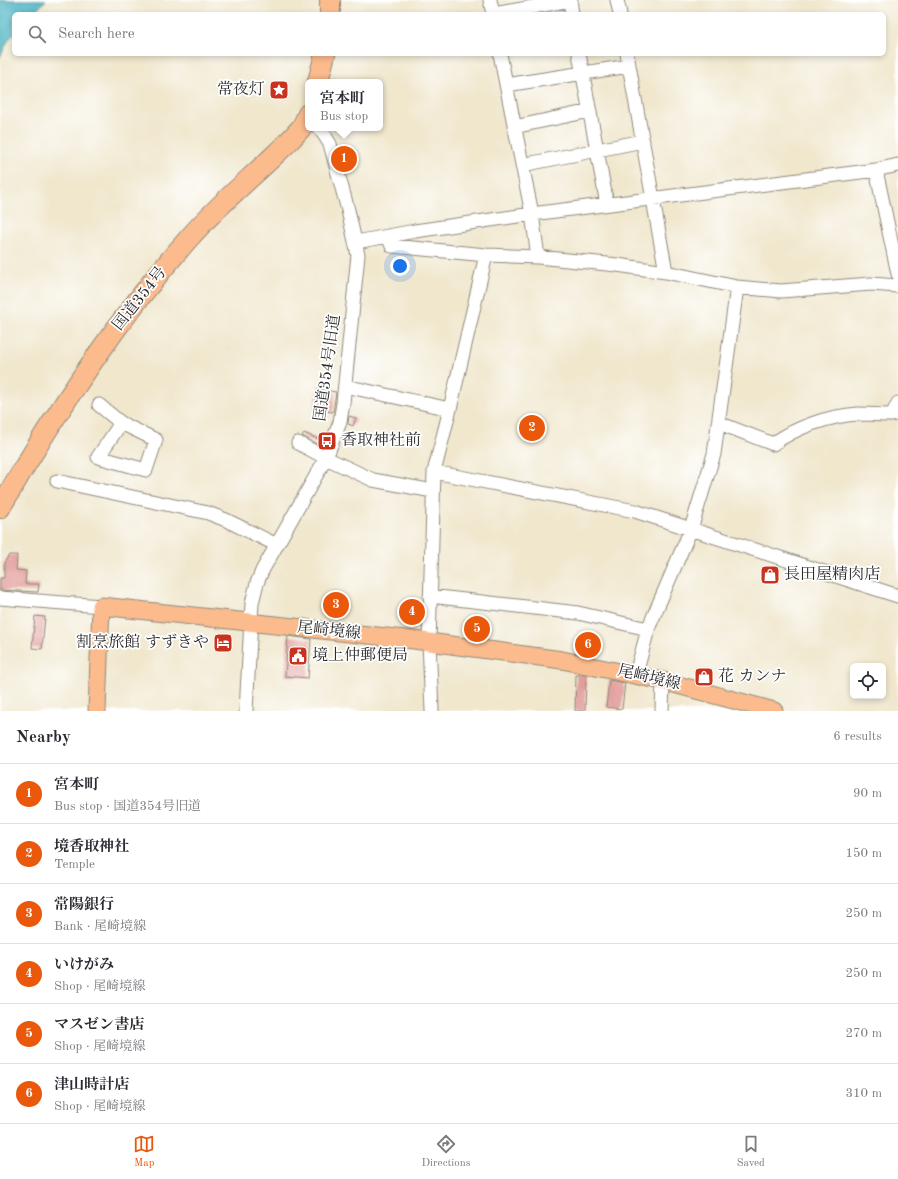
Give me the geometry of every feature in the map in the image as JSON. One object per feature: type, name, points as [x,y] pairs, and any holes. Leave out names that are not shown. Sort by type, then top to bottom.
[{"type":"highway","points":[[330,0],[330,12]]},
{"type":"highway","points":[[319,79],[324,56]]},
{"type":"highway","name":"国道354号","points":[[0,508],[42,436],[96,356],[172,257],[224,201],[305,124]]},
{"type":"main road","name":"尾崎境線","points":[[101,606],[429,642],[562,660],[636,674],[769,710]]},
{"type":"main road","points":[[97,711],[101,606]]},
{"type":"street","points":[[490,0],[493,12]]},
{"type":"street","points":[[504,12],[571,0],[572,12]]},
{"type":"street","points":[[617,0],[620,12]]},
{"type":"street","points":[[500,56],[532,214],[538,257]]},
{"type":"street","points":[[580,56],[607,204]]},
{"type":"street","points":[[506,86],[583,73],[628,60],[666,272]]},
{"type":"street","points":[[514,127],[590,111]]},
{"type":"street","name":"国道354号旧道","points":[[246,711],[252,603],[258,582],[262,570],[326,458],[340,422],[345,386],[358,255],[356,242],[330,144],[320,131]]},
{"type":"street","points":[[522,165],[643,141]]},
{"type":"street","points":[[356,242],[532,214],[898,166]]},
{"type":"street","points":[[876,170],[898,274]]},
{"type":"street","points":[[388,236],[392,246],[486,255],[538,257],[617,265],[666,272],[738,287],[781,291],[871,284],[898,286]]},
{"type":"street","points":[[432,711],[429,642],[434,472],[486,255]]},
{"type":"street","points":[[636,674],[648,629],[691,529],[714,454],[738,287]]},
{"type":"street","points":[[345,386],[450,409]]},
{"type":"street","points":[[719,423],[773,444],[789,434],[834,418],[858,414],[892,415],[898,403]]},
{"type":"street","points":[[99,405],[121,423]]},
{"type":"street","points":[[298,443],[373,480],[433,492]]},
{"type":"street","points":[[434,472],[635,511],[898,596]]},
{"type":"street","points":[[57,481],[208,513],[226,520],[276,545]]},
{"type":"street","points":[[430,596],[578,613],[648,629]]},
{"type":"street","points":[[0,598],[101,606]]},
{"type":"street","points":[[662,711],[663,681]]},
{"type":"water","points":[[0,0],[46,0],[35,12],[12,12],[12,36],[0,57]]},
{"type":"building","points":[[317,389],[336,392],[333,412],[314,410]]},
{"type":"building","points":[[349,416],[356,418],[353,426],[348,424]]},
{"type":"building","points":[[304,433],[323,441],[321,446],[302,436]]},
{"type":"building","points":[[9,555],[17,555],[16,570],[26,571],[25,584],[39,584],[38,592],[0,590],[0,578],[4,578],[4,563]]},
{"type":"building","points":[[35,616],[45,617],[42,649],[32,648]]},
{"type":"building","points":[[288,636],[311,639],[308,678],[285,676]]},
{"type":"building","points":[[576,675],[586,675],[585,711],[575,711]]},
{"type":"building","points":[[609,680],[625,683],[622,709],[606,707]]},
{"type":"place","name":"常夜灯","points":[[279,90]]},
{"type":"place","name":"宮本町","points":[[344,159]]},
{"type":"place","name":"境香取神社","points":[[532,428]]},
{"type":"place","name":"香取神社前","points":[[327,441]]},
{"type":"place","name":"長田屋精肉店","points":[[770,575]]},
{"type":"place","name":"常陽銀行","points":[[336,605]]},
{"type":"place","name":"いけがみ","points":[[412,612]]},
{"type":"place","name":"マスゼン書店","points":[[477,629]]},
{"type":"place","name":"割烹旅館 すずきや","points":[[223,643]]},
{"type":"place","name":"津山時計店","points":[[588,645]]},
{"type":"place","name":"境上仲郵便局","points":[[298,656]]},
{"type":"place","name":"花 カンナ","points":[[704,677]]}]
